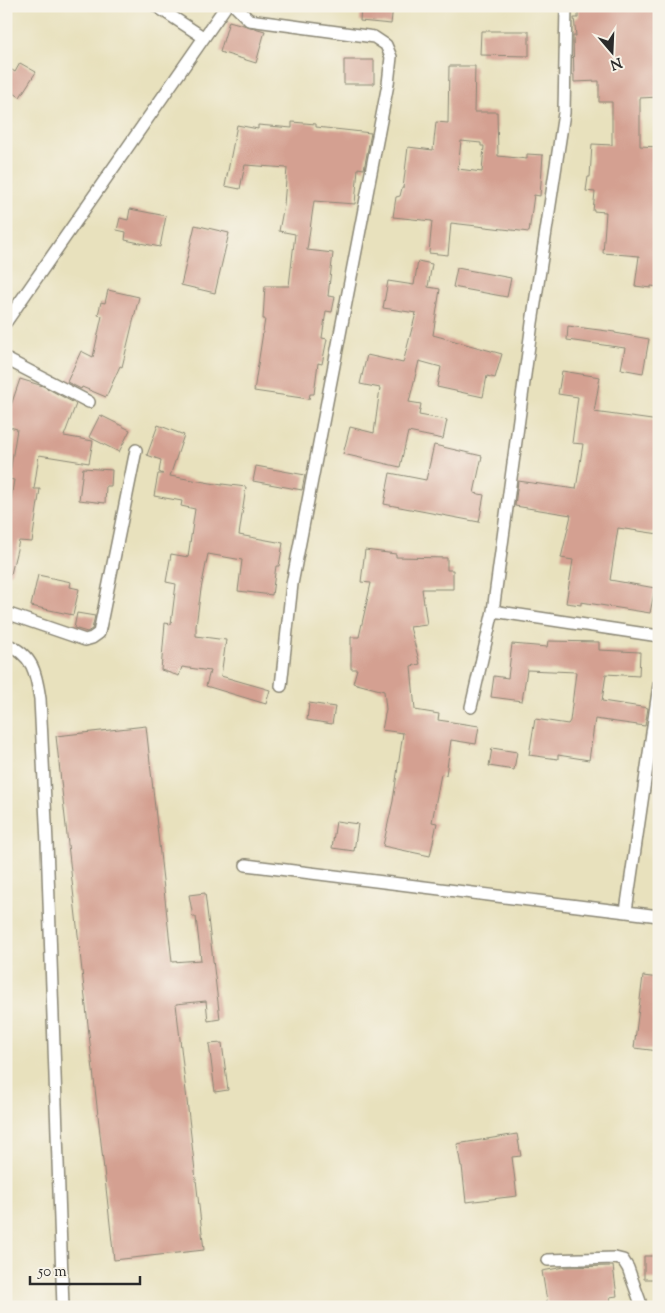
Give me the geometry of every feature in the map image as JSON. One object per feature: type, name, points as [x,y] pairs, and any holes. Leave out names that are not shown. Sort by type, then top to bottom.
[{"type":"street","points":[[156,6],[203,37]]},
{"type":"street","points":[[6,322],[226,6]]},
{"type":"street","points":[[235,6],[249,20],[374,36],[386,45],[392,57],[374,161],[292,584],[281,686]]},
{"type":"street","points":[[471,707],[493,611],[532,323],[564,113],[566,6]]},
{"type":"street","points":[[6,359],[89,402]]},
{"type":"street","points":[[6,613],[85,640],[92,638],[98,633],[136,450]]},
{"type":"street","points":[[493,611],[659,636]]},
{"type":"street","points":[[6,644],[15,648],[31,661],[37,676],[40,699],[63,1307]]},
{"type":"street","points":[[626,911],[659,686]]},
{"type":"street","points":[[246,865],[659,916]]},
{"type":"street","points":[[548,1260],[615,1258],[623,1260],[628,1268],[642,1307]]},
{"type":"building","points":[[361,6],[393,6],[391,24],[360,21]]},
{"type":"building","points":[[578,6],[659,6],[659,97],[640,98],[640,146],[659,147],[659,287],[635,286],[639,256],[603,253],[606,212],[593,211],[595,192],[586,191],[588,177],[590,177],[592,144],[612,145],[612,102],[599,102],[599,81],[574,82],[573,36],[576,36],[574,18],[578,18]]},
{"type":"building","points":[[229,21],[265,31],[256,63],[220,52]]},
{"type":"building","points":[[481,31],[529,31],[529,56],[480,55]]},
{"type":"building","points":[[344,60],[374,60],[374,84],[344,84]]},
{"type":"building","points":[[20,63],[36,72],[20,97],[6,88],[6,66],[15,72]]},
{"type":"building","points":[[449,66],[475,66],[474,112],[497,112],[498,156],[527,159],[527,154],[543,155],[540,196],[534,195],[529,232],[451,223],[448,255],[429,253],[432,221],[393,217],[396,197],[400,196],[403,188],[408,147],[433,150],[436,122],[448,123]],"holes":[[[461,141],[481,143],[481,146],[484,146],[482,172],[458,169]]]},
{"type":"building","points":[[292,122],[316,124],[316,127],[371,133],[364,169],[358,168],[355,204],[314,201],[307,250],[333,253],[328,296],[335,297],[332,312],[326,311],[322,338],[327,339],[322,364],[318,363],[314,394],[310,394],[309,399],[254,391],[265,319],[263,319],[265,286],[289,286],[295,234],[279,231],[284,205],[287,168],[245,165],[240,189],[225,186],[237,125],[258,129],[258,125],[292,128]]},
{"type":"building","points":[[130,209],[166,216],[160,247],[125,240],[126,232],[117,230],[120,218],[128,220]]},
{"type":"building","points":[[195,225],[229,233],[215,293],[181,285]]},
{"type":"building","points":[[418,261],[432,264],[428,287],[440,289],[433,335],[502,354],[495,378],[487,376],[483,397],[437,387],[441,367],[419,361],[409,402],[421,404],[419,415],[447,420],[443,439],[408,432],[400,467],[343,454],[350,427],[374,433],[380,388],[360,384],[367,355],[403,363],[416,313],[383,308],[388,281],[414,285]]},
{"type":"building","points":[[457,268],[511,278],[507,297],[453,287]]},
{"type":"building","points":[[108,290],[139,297],[122,367],[120,366],[106,397],[82,387],[81,389],[67,382],[81,351],[93,357],[102,316],[98,315],[101,302],[105,303]]},
{"type":"building","points":[[568,326],[615,332],[649,339],[643,373],[621,369],[625,348],[567,340]]},
{"type":"building","points":[[562,371],[600,377],[594,412],[659,421],[659,534],[618,528],[610,580],[655,588],[650,613],[581,602],[581,605],[566,603],[573,560],[561,558],[571,515],[515,506],[518,481],[576,489],[583,444],[572,443],[578,397],[558,394]]},
{"type":"building","points":[[20,379],[43,386],[76,404],[64,436],[93,441],[89,463],[39,455],[34,489],[40,489],[32,542],[19,541],[11,574],[6,574],[6,530],[14,480],[9,479],[17,429],[6,426],[6,420]]},
{"type":"building","points":[[100,415],[130,430],[119,452],[89,437]]},
{"type":"building","points":[[158,425],[184,435],[170,476],[246,487],[239,535],[283,543],[279,566],[276,566],[272,595],[238,591],[242,560],[208,554],[196,626],[196,636],[226,640],[221,676],[270,690],[266,704],[206,686],[210,671],[182,667],[179,676],[161,670],[165,623],[171,624],[176,584],[166,582],[171,554],[188,557],[195,509],[181,506],[182,501],[154,496],[158,474],[163,474],[159,472],[161,460],[147,455]]},
{"type":"building","points":[[434,445],[482,456],[474,493],[484,495],[479,522],[384,504],[390,473],[426,480]]},
{"type":"building","points":[[256,466],[305,475],[302,490],[253,481]]},
{"type":"building","points":[[83,468],[112,470],[111,486],[106,486],[105,503],[79,500]]},
{"type":"building","points":[[365,550],[396,554],[396,557],[447,558],[447,570],[453,570],[453,589],[422,589],[427,625],[410,627],[420,664],[411,666],[415,710],[439,714],[438,720],[479,726],[476,744],[451,740],[446,775],[441,774],[432,822],[437,823],[430,856],[383,846],[393,801],[403,733],[382,730],[386,709],[384,691],[353,683],[357,669],[351,669],[351,637],[359,637],[371,583],[361,582]]},
{"type":"building","points":[[38,575],[71,582],[70,587],[79,589],[73,615],[31,606]]},
{"type":"building","points":[[77,613],[95,616],[92,629],[87,632],[74,628]]},
{"type":"building","points":[[548,641],[599,642],[599,650],[640,652],[639,676],[606,674],[602,701],[648,708],[645,726],[595,719],[589,760],[558,755],[558,759],[529,755],[535,719],[568,724],[570,721],[576,672],[527,670],[522,701],[491,697],[494,676],[508,678],[512,644],[547,647]]},
{"type":"building","points":[[309,703],[335,707],[332,724],[307,720]]},
{"type":"building","points":[[146,726],[172,962],[201,960],[196,917],[193,917],[189,895],[205,893],[220,1019],[208,1021],[206,1001],[176,1004],[204,1250],[114,1260],[56,736]]},
{"type":"building","points":[[492,748],[517,752],[514,770],[489,766]]},
{"type":"building","points":[[336,821],[358,824],[354,851],[332,848]]},
{"type":"building","points":[[643,976],[659,978],[659,1051],[634,1048]]},
{"type":"building","points":[[222,1043],[228,1090],[215,1092],[209,1044]]},
{"type":"building","points":[[517,1134],[521,1156],[512,1157],[517,1196],[466,1202],[462,1166],[457,1144]]},
{"type":"building","points":[[644,1256],[659,1256],[659,1279],[644,1279]]},
{"type":"building","points":[[613,1266],[617,1296],[610,1297],[611,1307],[548,1307],[542,1271],[564,1267]]}]
